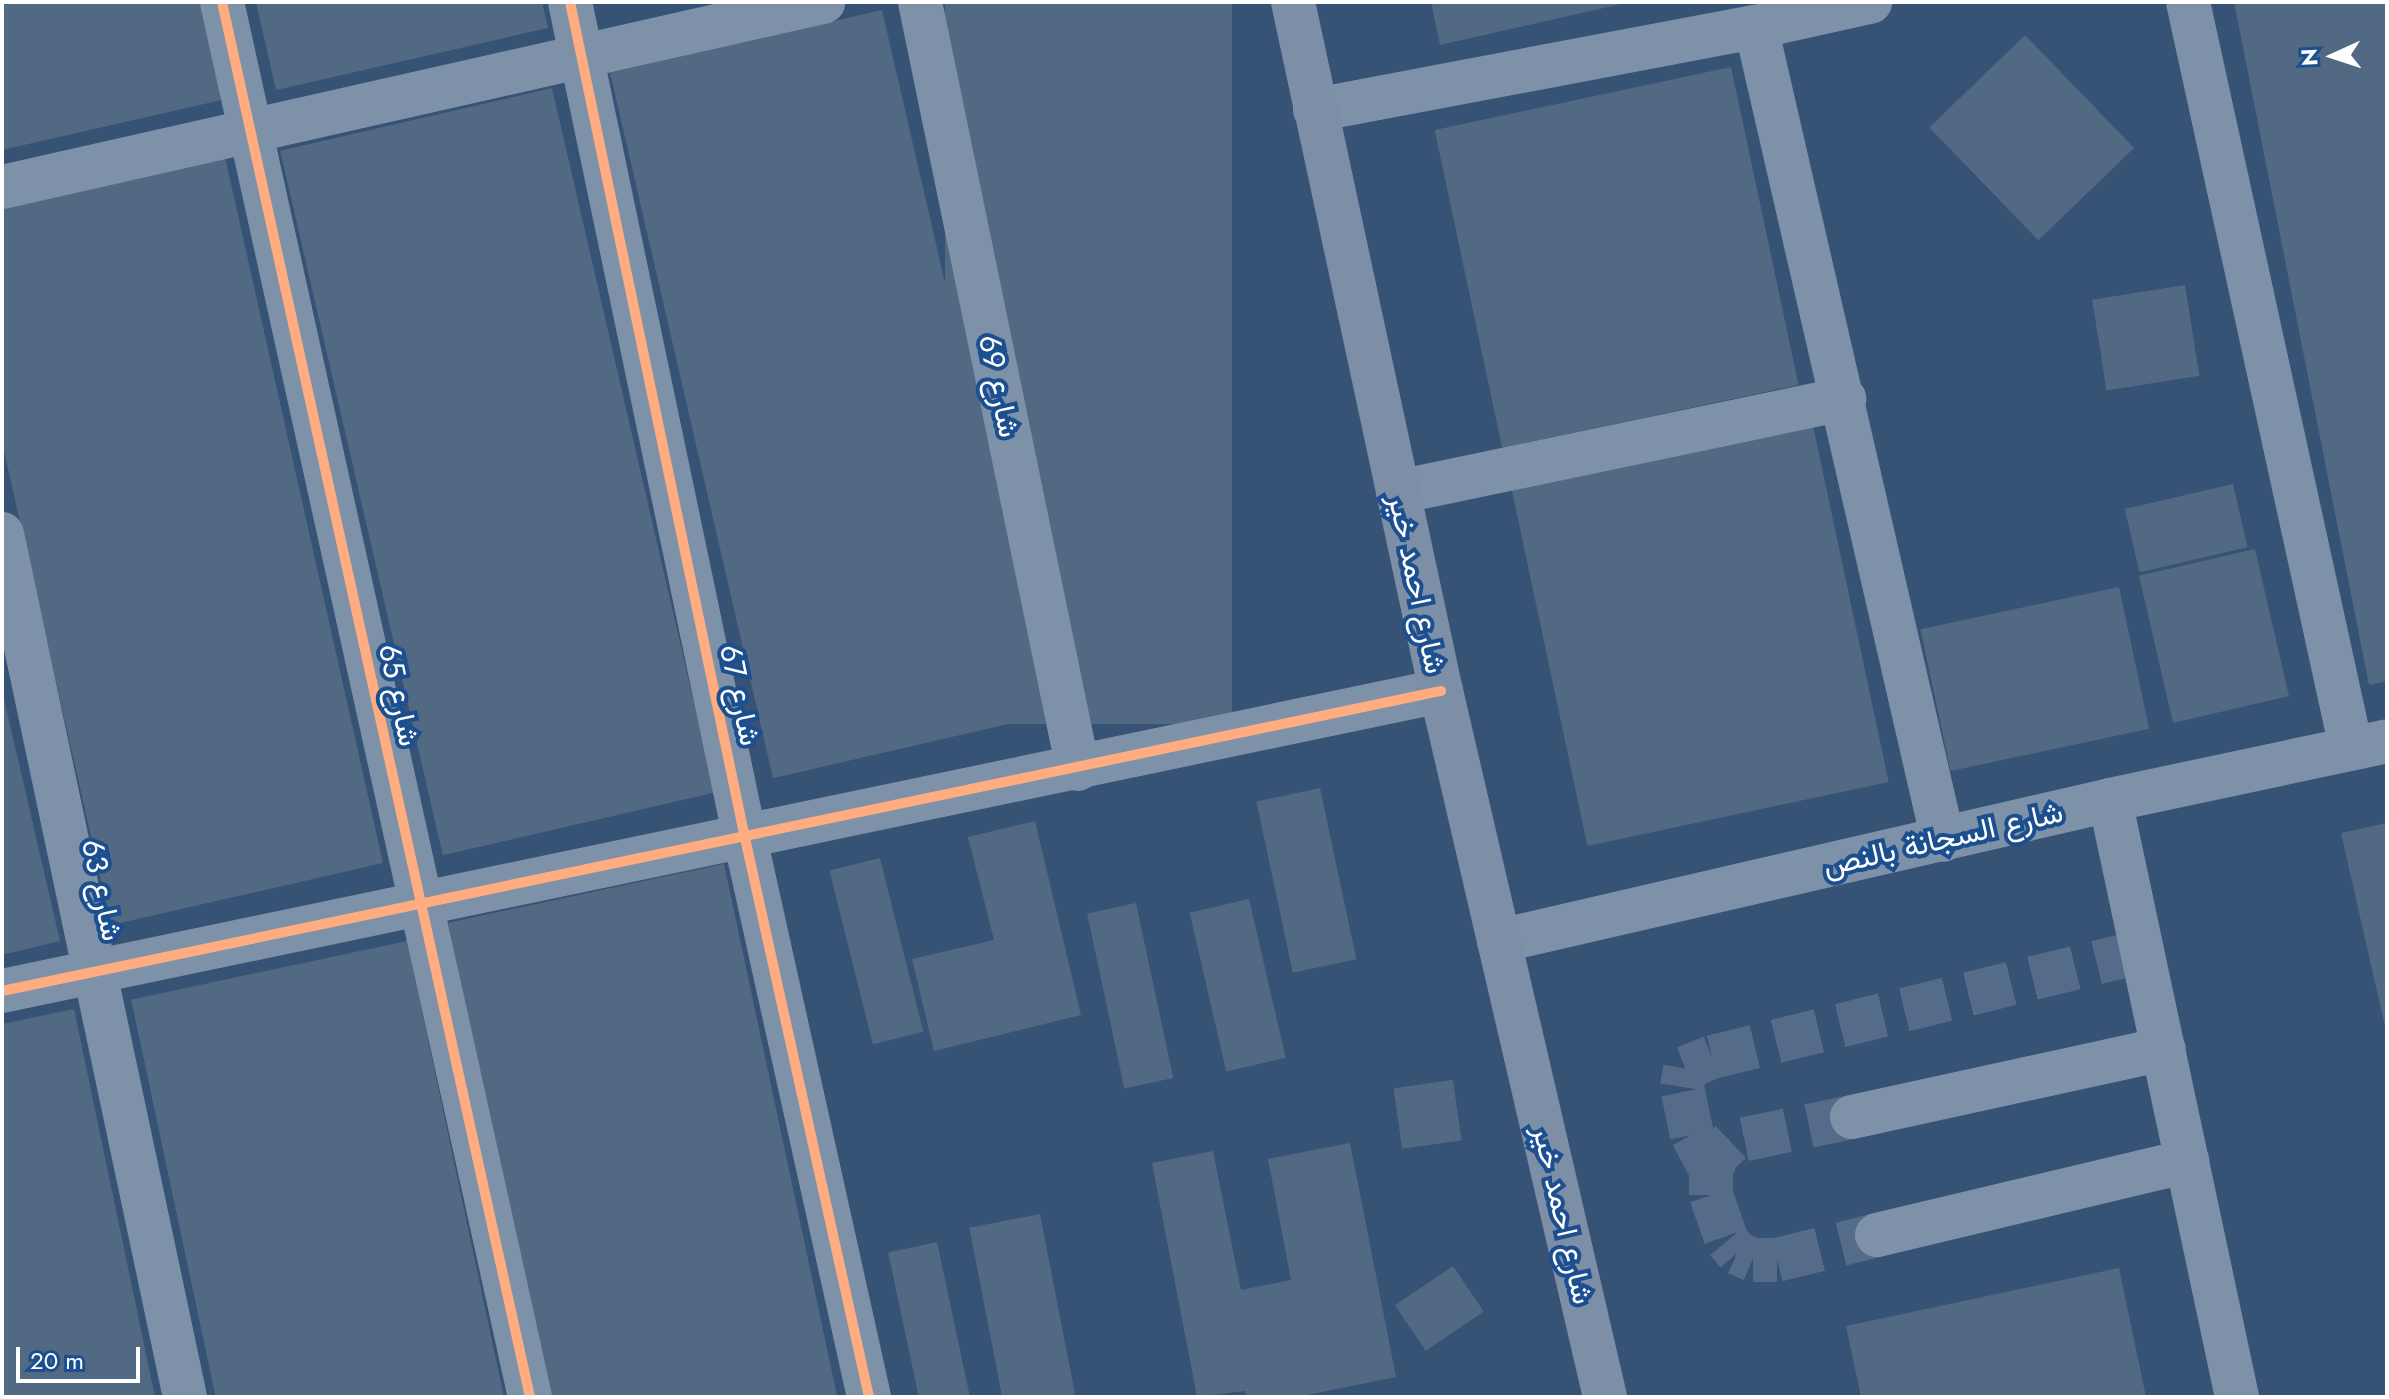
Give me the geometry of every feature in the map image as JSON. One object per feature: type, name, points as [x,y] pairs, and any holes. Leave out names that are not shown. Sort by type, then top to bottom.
[{"type":"main road","name":"شارع احمد خير","points":[[1293,2],[1441,691],[1605,1397]]},
{"type":"street","name":"شارع 65","points":[[222,2],[530,1397]]},
{"type":"street","name":"شارع 67","points":[[570,2],[745,838],[869,1397]]},
{"type":"street","points":[[2,187],[823,2]]},
{"type":"street","name":"شارع 69","points":[[920,2],[1078,769]]},
{"type":"street","points":[[1315,110],[1756,27],[1870,2]]},
{"type":"street","points":[[2188,2],[2369,745]]},
{"type":"street","points":[[1756,27],[1943,840]]},
{"type":"street","points":[[1398,492],[1844,399]]},
{"type":"street","name":"شارع 63","points":[[2,534],[185,1397]]},
{"type":"street","points":[[2,991],[1441,691]]},
{"type":"street","name":"شارع السجانة بالنص","points":[[1499,941],[2110,800],[2369,745]]},
{"type":"street","points":[[2110,800],[2237,1397]]},
{"type":"street","points":[[1852,1117],[2164,1049]]},
{"type":"street","points":[[1877,1235],[2187,1161]]},
{"type":"building","points":[[2,2],[203,2],[226,99],[2,150]]},
{"type":"building","points":[[256,2],[542,2],[548,28],[276,90]]},
{"type":"building","points":[[945,2],[1232,2],[1232,724],[945,724]]},
{"type":"building","points":[[1431,2],[1626,2],[1626,3],[1440,45]]},
{"type":"building","points":[[2234,2],[2387,2],[2387,681],[2369,685]]},
{"type":"building","points":[[882,10],[1045,715],[773,778],[610,73]]},
{"type":"building","points":[[2025,35],[2134,148],[2038,240],[1929,127]]},
{"type":"building","points":[[1731,67],[1799,385],[1502,448],[1435,130]]},
{"type":"building","points":[[552,88],[715,792],[443,855],[280,151]]},
{"type":"building","points":[[225,157],[383,863],[111,925],[2,442],[2,208]]},
{"type":"building","points":[[2185,285],[2199,376],[2107,391],[2092,300]]},
{"type":"building","points":[[1812,421],[1889,782],[1587,846],[1511,485]]},
{"type":"building","points":[[2233,484],[2248,547],[2139,572],[2125,509]]},
{"type":"building","points":[[2255,549],[2289,696],[2173,723],[2139,576]]},
{"type":"building","points":[[2119,587],[2149,729],[1951,771],[1920,629]]},
{"type":"building","points":[[2,690],[60,941],[2,955]]},
{"type":"building","points":[[1320,788],[1356,959],[1293,973],[1256,802]]},
{"type":"building","points":[[1035,821],[1081,1015],[934,1051],[912,959],[994,940],[968,837]]},
{"type":"building","points":[[2387,823],[2387,1031],[2386,1031],[2341,833]]},
{"type":"building","points":[[880,858],[923,1032],[873,1044],[830,871]]},
{"type":"building","points":[[724,864],[837,1397],[549,1397],[448,923]]},
{"type":"building","points":[[1249,899],[1286,1058],[1226,1072],[1190,913]]},
{"type":"building","points":[[1136,903],[1173,1078],[1124,1088],[1087,913]]},
{"type":"building","points":[[407,941],[504,1397],[216,1397],[131,1000]]},
{"type":"building","points":[[74,1009],[155,1397],[2,1397],[2,1024]]},
{"type":"building","points":[[1453,1080],[1461,1140],[1402,1149],[1394,1088]]},
{"type":"building","points":[[1350,1143],[1396,1377],[1297,1397],[1246,1397],[1245,1391],[1197,1397],[1152,1163],[1213,1151],[1241,1290],[1291,1280],[1268,1159]]},
{"type":"building","points":[[1040,1214],[1076,1397],[1002,1397],[969,1228]]},
{"type":"building","points":[[937,1242],[970,1397],[919,1397],[888,1252]]},
{"type":"building","points":[[1453,1266],[1484,1312],[1426,1351],[1395,1305]]},
{"type":"building","points":[[2119,1268],[2146,1397],[1861,1397],[1846,1326]]},
{"type":"tunnel","points":[[1711,1170],[1692,1135],[1682,1087],[1685,1068],[1712,1057],[2142,951]]},
{"type":"tunnel","points":[[1852,1117],[1731,1142],[1717,1155],[1711,1170],[1711,1195],[1727,1241],[1737,1253],[1753,1260],[1777,1260],[1877,1235]]},
{"type":"cycle path","points":[[222,2],[530,1397]]},
{"type":"cycle path","points":[[570,2],[745,838],[869,1397]]},
{"type":"cycle path","points":[[2,991],[1441,691]]}]
